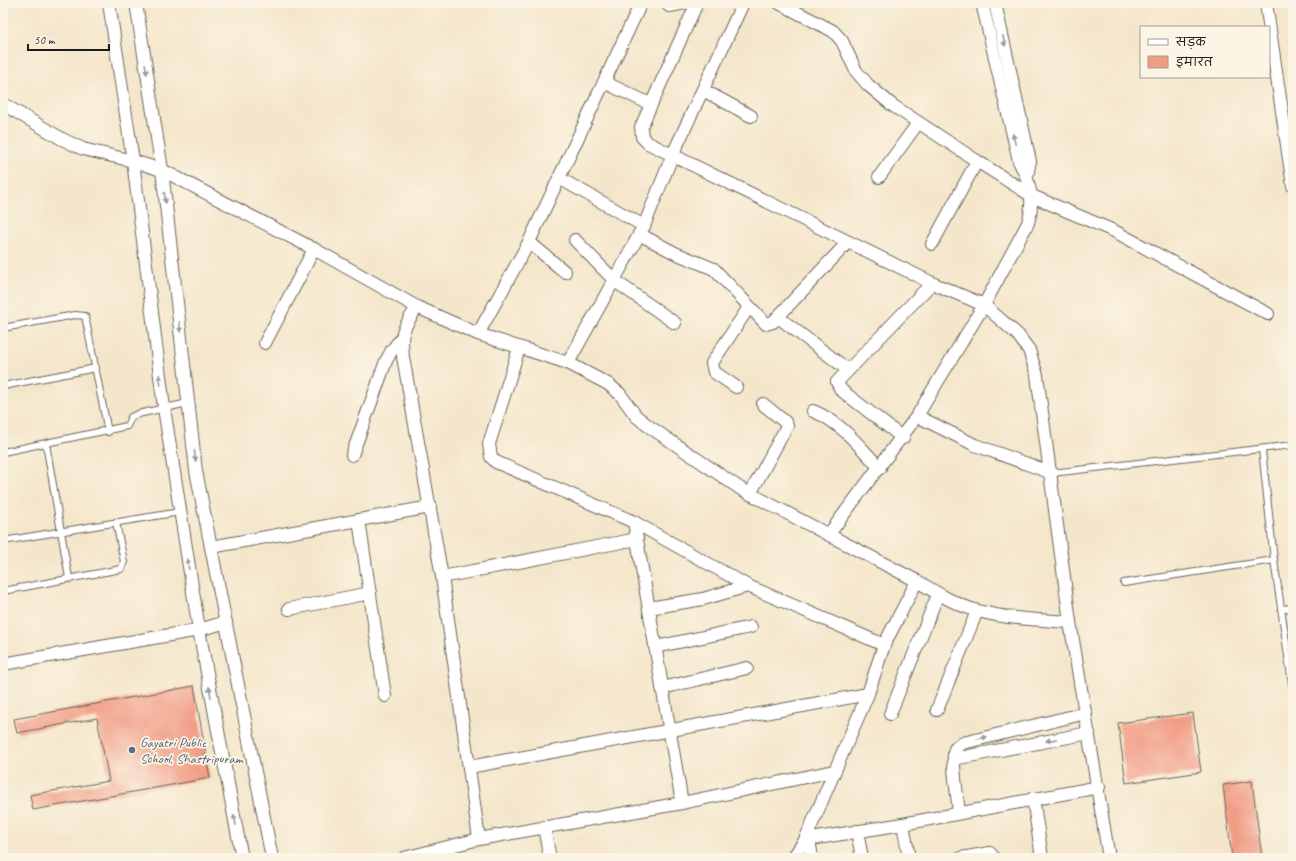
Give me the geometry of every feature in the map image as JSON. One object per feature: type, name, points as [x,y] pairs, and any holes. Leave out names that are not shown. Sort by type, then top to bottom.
[{"type":"street","points":[[109,3],[133,161],[164,408],[180,512],[199,630],[242,858]]},
{"type":"street","points":[[136,3],[162,170],[196,471],[272,858]]},
{"type":"street","points":[[478,334],[529,242],[641,3]]},
{"type":"street","points":[[669,6],[685,3]]},
{"type":"street","points":[[697,3],[640,127],[642,137],[648,143],[673,154],[932,284],[984,305],[1018,335],[1029,350],[1037,375],[1052,473],[1070,622],[1099,787],[1109,858]]},
{"type":"street","points":[[568,363],[615,281],[641,230],[673,154],[743,3]]},
{"type":"street","points":[[779,3],[833,30],[842,41],[856,71],[868,85],[918,124],[1032,196],[1121,235],[1268,314]]},
{"type":"street","points":[[829,534],[880,468],[917,416],[984,305],[1028,223],[1032,211],[1032,196],[1027,176],[1019,161],[982,3]]},
{"type":"street","points":[[996,3],[1030,161],[1027,176]]},
{"type":"street","points":[[1266,3],[1287,111],[1293,181]]},
{"type":"street","points":[[604,82],[650,104]]},
{"type":"street","points":[[703,90],[751,116]]},
{"type":"street","points":[[3,104],[62,139],[83,149],[133,161],[162,170],[314,249],[417,308],[478,334],[568,363],[608,384],[620,394],[636,416],[647,425],[750,494],[829,534],[917,581],[938,594],[977,611],[1021,619],[1070,622]]},
{"type":"street","points":[[879,177],[918,124]]},
{"type":"street","points":[[932,244],[977,161]]},
{"type":"street","points":[[559,178],[675,253],[714,269],[766,324],[773,322],[848,242]]},
{"type":"street","points":[[575,240],[615,281],[675,323]]},
{"type":"street","points":[[529,242],[566,272]]},
{"type":"street","points":[[265,343],[314,249]]},
{"type":"street","points":[[902,438],[838,386],[839,379],[932,284]]},
{"type":"street","points":[[736,387],[714,372],[712,363],[749,307]]},
{"type":"street","points":[[417,308],[403,329],[401,339],[442,577],[479,839]]},
{"type":"street","points":[[778,317],[848,370]]},
{"type":"street","points":[[352,455],[386,361],[392,350],[401,339]]},
{"type":"street","points":[[519,348],[489,444],[491,457],[496,462],[634,522],[748,586],[884,645]]},
{"type":"street","points":[[750,494],[787,426],[785,422],[763,404]]},
{"type":"street","points":[[812,411],[831,419],[842,428],[880,468]]},
{"type":"street","points":[[917,416],[974,445],[1052,473]]},
{"type":"street","points":[[211,547],[430,507]]},
{"type":"street","points":[[359,520],[385,696]]},
{"type":"street","points":[[634,522],[682,803]]},
{"type":"street","points":[[442,577],[637,539]]},
{"type":"street","points":[[791,857],[807,839],[868,694],[884,645],[917,581]]},
{"type":"street","points":[[649,608],[704,598],[748,586]]},
{"type":"street","points":[[289,609],[370,593]]},
{"type":"street","points":[[890,714],[938,594]]},
{"type":"street","points":[[937,710],[977,611]]},
{"type":"street","points":[[3,664],[199,630],[226,622]]},
{"type":"street","points":[[655,647],[751,627]]},
{"type":"street","points":[[662,688],[747,668]]},
{"type":"street","points":[[469,767],[868,694]]},
{"type":"street","points":[[959,813],[954,759],[955,749],[963,743],[1086,713]]},
{"type":"street","points":[[954,759],[1089,733]]},
{"type":"street","points":[[404,858],[479,839],[682,803],[834,772]]},
{"type":"street","points":[[807,839],[903,824],[1033,798],[1099,787]]},
{"type":"street","points":[[1033,798],[1042,858]]},
{"type":"street","points":[[903,824],[909,858]]},
{"type":"street","points":[[544,827],[550,858]]},
{"type":"street","points":[[857,831],[862,858]]},
{"type":"street","points":[[807,839],[812,858]]},
{"type":"street","points":[[961,858],[990,853],[994,858]]},
{"type":"lane","points":[[3,328],[75,315],[85,316],[108,432]]},
{"type":"lane","points":[[3,386],[96,368]]},
{"type":"lane","points":[[3,452],[108,432],[127,426],[132,417],[138,414],[188,403]]},
{"type":"lane","points":[[46,444],[62,530],[69,578]]},
{"type":"lane","points":[[1052,473],[1262,450],[1293,445]]},
{"type":"lane","points":[[1262,450],[1274,560],[1293,690]]},
{"type":"lane","points":[[3,540],[180,512]]},
{"type":"lane","points":[[3,590],[118,570],[123,566],[116,522]]},
{"type":"lane","points":[[1124,583],[1274,560]]},
{"type":"lane","points":[[1282,610],[1293,608]]},
{"type":"building","points":[[194,686],[210,778],[33,810],[30,795],[109,781],[97,718],[17,733],[14,719]]},
{"type":"building","points":[[1193,713],[1201,772],[1126,783],[1118,723]]},
{"type":"building","points":[[1252,781],[1262,858],[1232,858],[1223,785]]},
{"type":"place","name":"Gayatri Public School, Shastripuram","points":[[132,750]]}]
